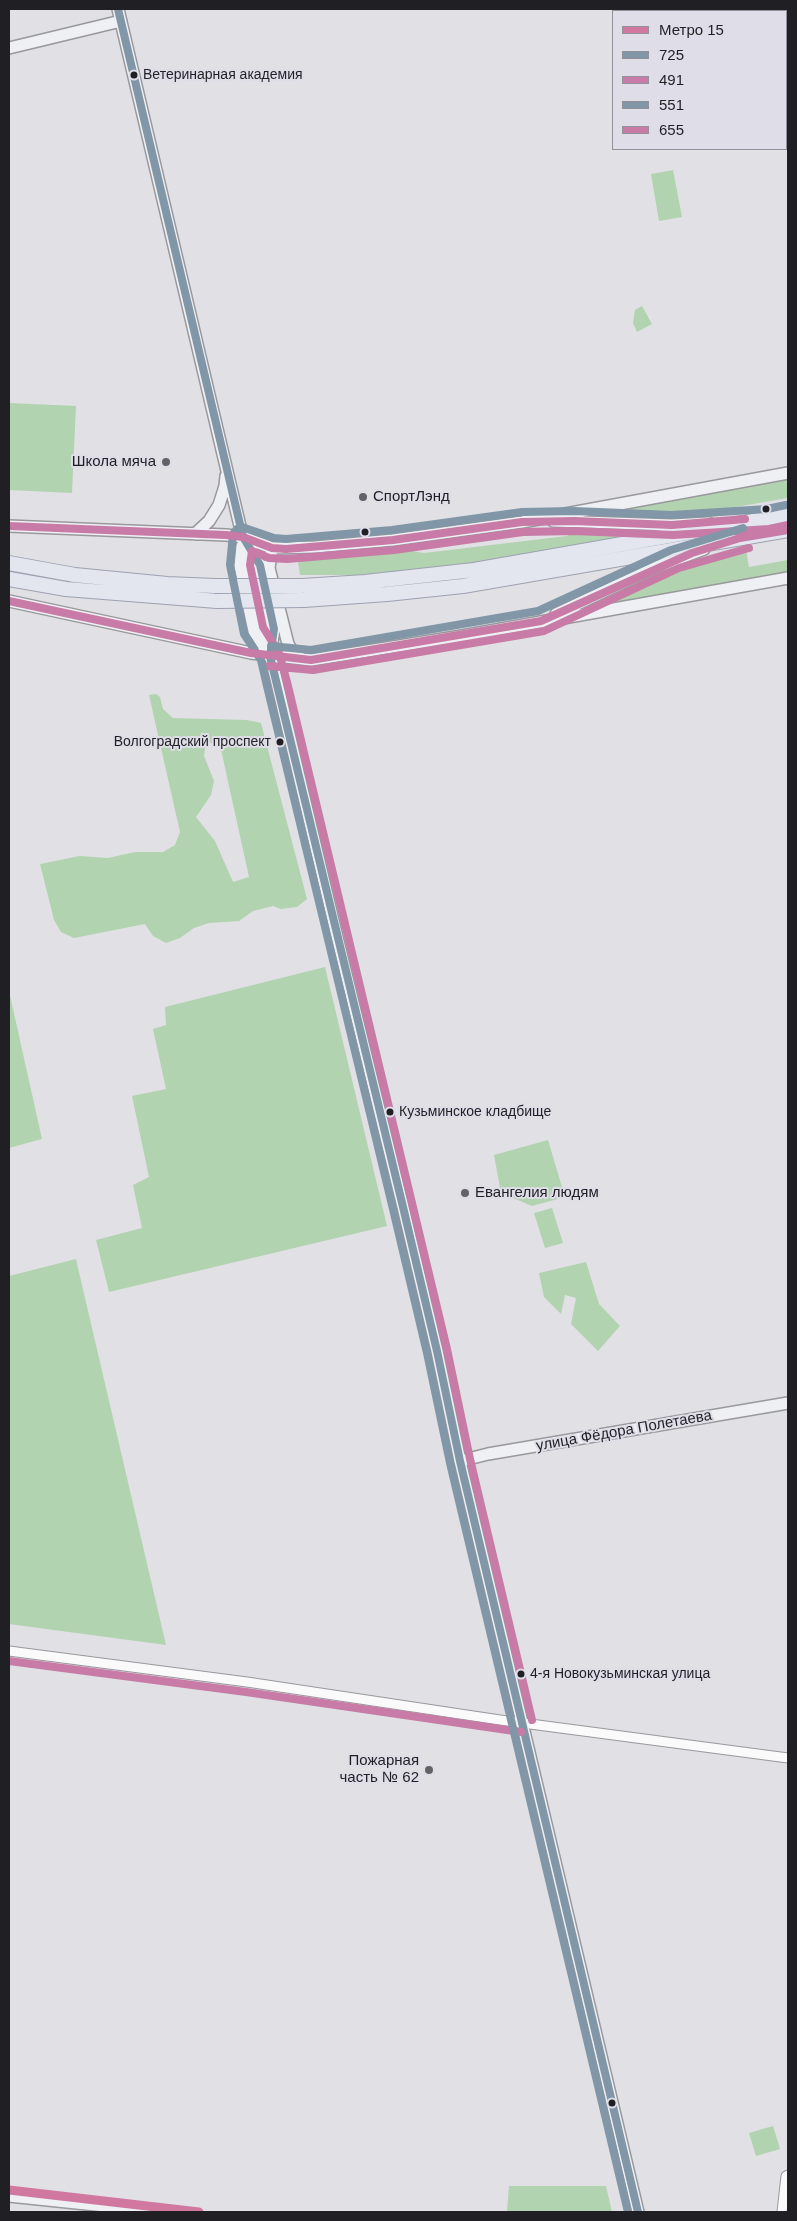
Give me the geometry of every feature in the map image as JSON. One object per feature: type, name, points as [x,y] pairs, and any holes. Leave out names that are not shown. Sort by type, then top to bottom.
[{"type":"main road","points":[[118,9],[244,537],[260,565],[274,629],[270,656]]},
{"type":"main road","points":[[9,48],[120,21]]},
{"type":"main road","points":[[195,534],[209,521],[219,505],[225,486],[227,470]]},
{"type":"main road","points":[[9,526],[244,537],[272,548],[355,544],[522,522],[788,473]]},
{"type":"main road","points":[[9,579],[66,589],[217,600],[303,593],[365,582],[474,570],[788,515]]},
{"type":"main road","points":[[522,522],[592,521],[672,525],[768,518]]},
{"type":"main road","points":[[9,564],[75,575],[167,584],[303,593],[387,594],[463,586],[788,530]]},
{"type":"main road","points":[[244,537],[240,566],[254,631],[270,656],[435,1342],[460,1461],[638,2212]]},
{"type":"main road","points":[[541,621],[675,559],[740,538]]},
{"type":"main road","points":[[272,548],[269,568],[288,644],[292,651],[302,659]]},
{"type":"main road","points":[[9,601],[134,629],[270,656],[311,660],[788,578]]},
{"type":"main road","name":"улица Фёдора Полетаева","points":[[460,1461],[488,1454],[788,1404]]},
{"type":"main road","points":[[9,2196],[163,2212]]},
{"type":"street","points":[[9,1651],[246,1682],[788,1758]]},
{"type":"street","points":[[782,2212],[786,2176],[788,2175]]},
{"type":"green space","points":[[673,170],[682,217],[659,221],[651,174]]},
{"type":"green space","points":[[642,306],[652,324],[637,332],[633,323],[635,310]]},
{"type":"green space","points":[[9,403],[76,406],[72,493],[9,490]]},
{"type":"green space","points":[[788,479],[788,498],[730,508],[731,514],[685,522],[575,516]]},
{"type":"green space","points":[[578,527],[664,530],[441,568],[359,575],[300,575],[297,555],[412,551],[424,553],[567,536]]},
{"type":"green space","points":[[746,550],[749,567],[788,560],[788,574],[595,607],[591,602],[683,561]]},
{"type":"green space","points":[[156,694],[160,697],[163,709],[173,718],[247,720],[261,723],[307,899],[297,907],[281,909],[273,906],[253,911],[239,921],[209,923],[194,928],[180,938],[166,943],[153,936],[145,924],[74,938],[61,932],[54,920],[40,864],[80,856],[108,858],[135,852],[163,852],[175,845],[180,832],[149,695]],"holes":[[[206,742],[220,745],[249,877],[233,882],[215,841],[196,817],[211,795],[214,781],[204,756]]]},
{"type":"green space","points":[[325,967],[387,1226],[109,1292],[96,1240],[142,1228],[133,1185],[149,1177],[132,1096],[166,1089],[153,1029],[166,1025],[165,1007]]},
{"type":"green space","points":[[9,991],[42,1139],[9,1148]]},
{"type":"green space","points":[[548,1140],[565,1197],[532,1206],[501,1193],[494,1155]]},
{"type":"green space","points":[[552,1208],[563,1243],[545,1248],[534,1213]]},
{"type":"green space","points":[[76,1259],[166,1645],[9,1624],[9,1276]]},
{"type":"green space","points":[[586,1262],[599,1304],[620,1326],[598,1351],[571,1324],[576,1298],[565,1295],[561,1314],[544,1297],[539,1273]]},
{"type":"green space","points":[[773,2126],[780,2149],[756,2156],[749,2133]]},
{"type":"green space","points":[[509,2186],[606,2186],[612,2212],[507,2212]]},
{"type":"metro line","name":"15","points":[[9,2190],[199,2212]]},
{"type":"transit line","name":"725","points":[[118,9],[243,537],[260,565],[274,629],[270,656],[403,1207],[437,1351],[460,1461],[638,2212]]},
{"type":"transit line","name":"551","points":[[628,2212],[450,1463],[427,1353],[393,1209],[261,660],[244,634],[230,565],[233,534],[242,527],[274,538],[286,539],[392,530],[522,512],[574,511],[672,515],[767,509],[786,505]]},
{"type":"transit line","name":"655","points":[[9,526],[226,535],[243,537],[272,548],[286,549],[393,540],[522,522],[574,521],[672,525],[745,519]]},
{"type":"transit line","name":"491","points":[[532,1720],[470,1459],[447,1349],[287,682],[279,653],[263,627],[250,565],[252,551],[269,558],[287,559],[394,550],[523,532],[574,531],[673,535],[769,529],[788,525]]},
{"type":"transit line","name":"551","points":[[271,646],[311,650],[538,611],[671,550],[743,528]]},
{"type":"transit line","name":"655","points":[[9,601],[251,653],[311,660],[541,621],[692,553],[740,538],[788,530]]},
{"type":"transit line","name":"491","points":[[269,666],[313,670],[544,631],[679,568],[749,548]]},
{"type":"transit line","name":"491","points":[[9,1661],[246,1692],[521,1732]]},
{"type":"place","name":"Ветеринарная академия","points":[[134,75]]},
{"type":"place","name":"Школа мяча","points":[[166,462]]},
{"type":"place","name":"СпортЛэнд","points":[[363,497]]},
{"type":"place","name":"Волгоградский проспект","points":[[280,742]]},
{"type":"place","name":"Кузьминское кладбище","points":[[390,1112]]},
{"type":"place","name":"Евангелия людям","points":[[465,1193]]},
{"type":"place","name":"4-я Новокузьминская улица","points":[[521,1674]]},
{"type":"place","name":"Пожарная часть № 62","points":[[429,1770]]}]
